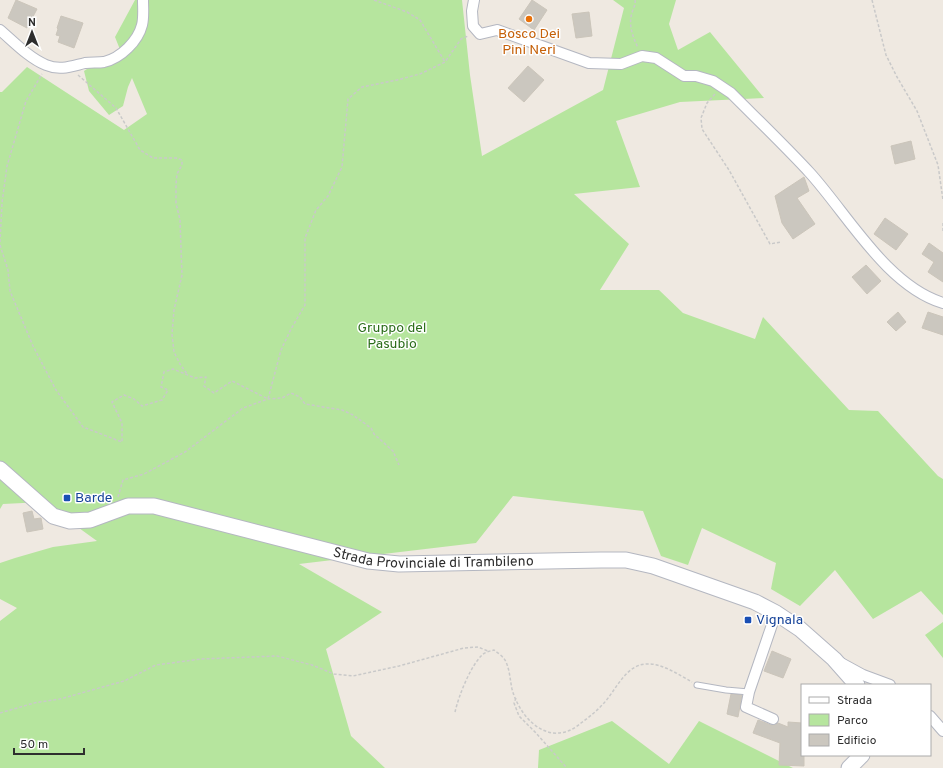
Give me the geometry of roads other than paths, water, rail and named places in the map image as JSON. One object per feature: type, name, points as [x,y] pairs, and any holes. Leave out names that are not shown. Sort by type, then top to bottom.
[{"type":"street","points":[[0,30],[36,60],[47,66],[58,68],[87,63],[104,62],[116,58],[130,46],[137,36],[142,25],[143,0]]},
{"type":"street","points":[[474,0],[472,11],[473,26],[480,34],[497,30],[589,63],[621,64],[642,56],[656,58],[684,76],[696,76],[713,82],[732,93],[810,173],[884,264],[907,284],[936,301],[943,303]]},
{"type":"street","name":"Strada Provinciale di Trambileno","points":[[0,469],[53,516],[70,521],[90,520],[128,506],[154,506],[368,561],[399,564],[626,560],[653,566],[755,602],[776,613],[800,629],[834,659],[856,684]]},
{"type":"street","points":[[773,719],[746,707],[749,692],[776,613]]},
{"type":"street","points":[[834,659],[863,675],[887,684]]},
{"type":"street","points":[[931,717],[943,731]]},
{"type":"street","points":[[849,768],[861,756]]},
{"type":"lane","points":[[698,685],[749,692]]},
{"type":"place","name":"Bosco Dei Pini Neri","points":[[529,19]]},
{"type":"place","name":"Barde","points":[[67,498]]},
{"type":"place","name":"Vignala","points":[[748,620]]},
{"type":"park label","name":"Gruppo del Pasubio","points":[[392,336]]}]
